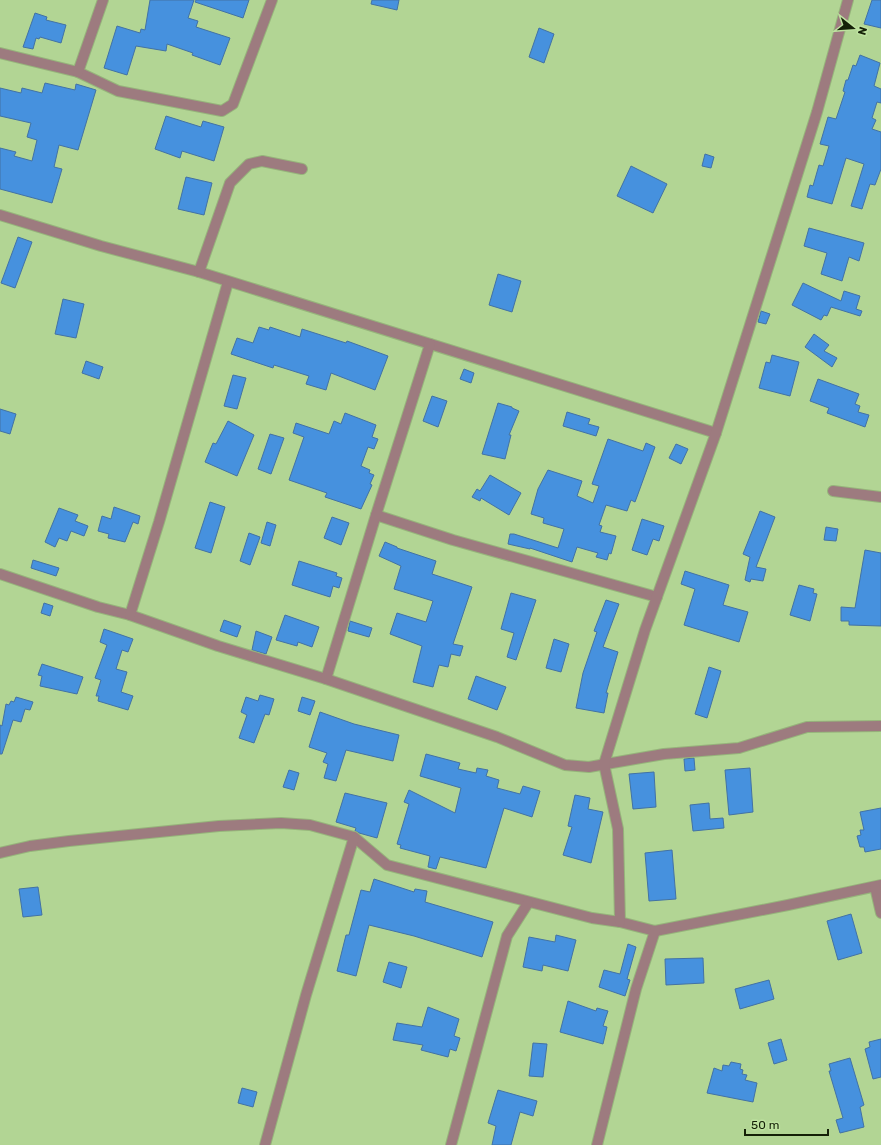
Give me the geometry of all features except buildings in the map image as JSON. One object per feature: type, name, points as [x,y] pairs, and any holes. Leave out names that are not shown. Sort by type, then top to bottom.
[{"type":"street","points":[[78,72],[103,0]]},
{"type":"street","points":[[0,53],[78,72],[118,91],[222,111],[233,104],[272,0]]},
{"type":"street","points":[[620,922],[618,829],[604,764],[645,630],[716,433],[817,112],[848,0]]},
{"type":"street","points":[[199,272],[230,183],[249,164],[262,161],[302,169]]},
{"type":"street","points":[[1,218],[199,272],[716,433]]},
{"type":"street","points":[[130,615],[159,522],[228,282]]},
{"type":"street","points":[[326,679],[430,344]]},
{"type":"street","points":[[833,491],[881,497]]},
{"type":"street","points":[[376,515],[453,540],[657,597]]},
{"type":"street","points":[[0,574],[98,607],[130,615],[218,646],[326,679],[497,737],[565,765],[589,767],[664,754],[739,748],[807,727],[881,726]]},
{"type":"street","points":[[0,853],[30,846],[69,841],[219,826],[280,823],[310,825],[354,837],[387,865],[528,903],[592,918],[620,922],[655,931],[878,886],[881,913]]},
{"type":"street","points":[[265,1145],[306,995],[354,837]]},
{"type":"street","points":[[451,1145],[507,936],[528,903]]},
{"type":"street","points":[[597,1145],[636,989],[655,931]]}]
